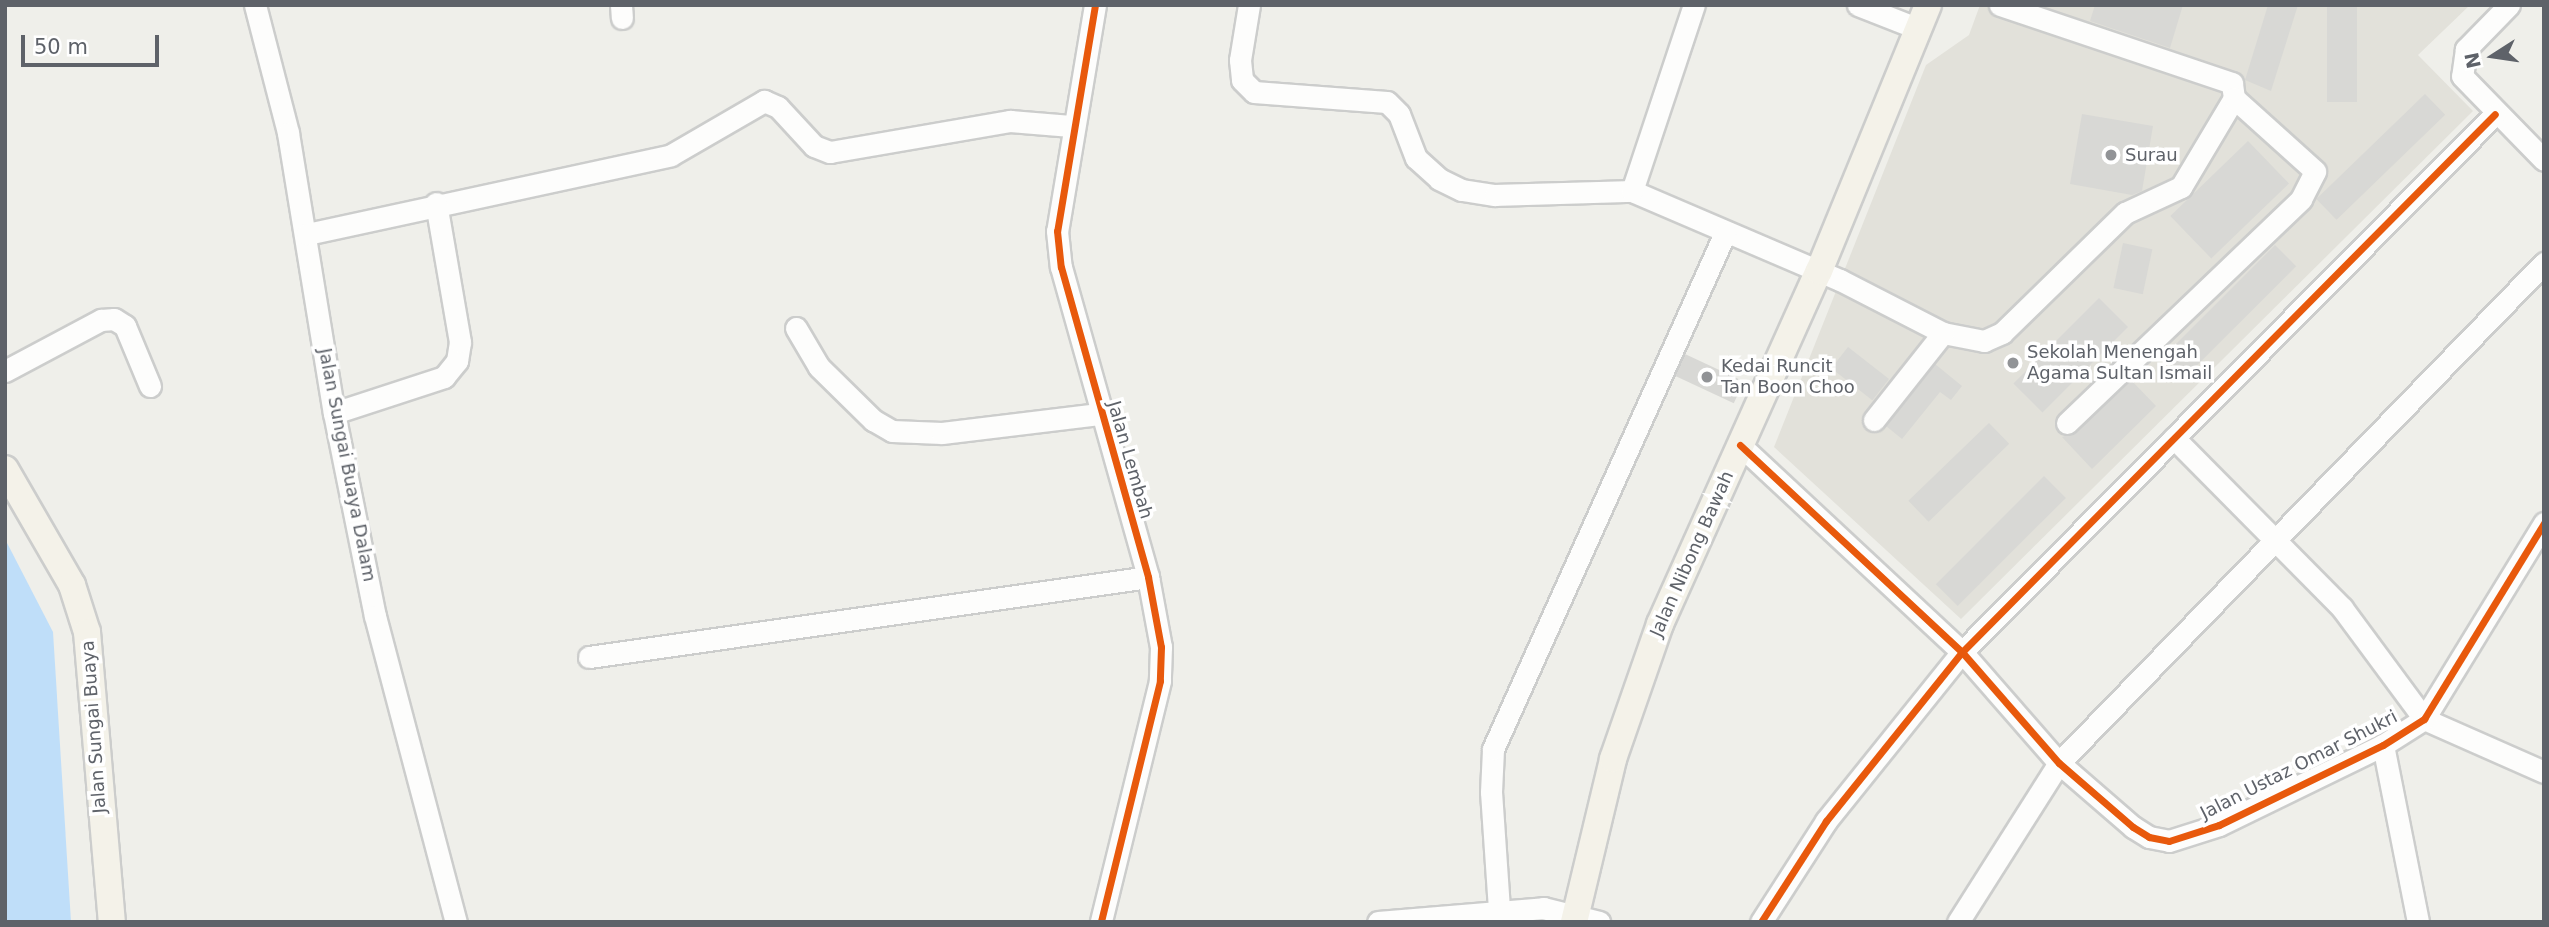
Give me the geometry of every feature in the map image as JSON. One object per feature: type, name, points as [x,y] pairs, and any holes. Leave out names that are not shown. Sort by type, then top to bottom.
[{"type":"main road","name":"Jalan Nibong Bawah","points":[[1583,919],[1613,759],[1638,685],[1740,445],[1819,271],[1923,17]]},
{"type":"main road","name":"Jalan Sungai Buaya","points":[[5,469],[72,585],[86,632],[112,922]]},
{"type":"street","name":"Jalan Sungai Buaya Dalam","points":[[255,5],[288,133],[307,234],[334,413],[375,616],[456,922]]},
{"type":"street","name":"Jalan Lembah","points":[[1094,5],[1071,126],[1057,231],[1061,267],[1099,414],[1148,577],[1161,647],[1160,681],[1101,922]]},
{"type":"street","points":[[1249,5],[1240,60],[1242,80],[1254,92],[1387,102],[1399,114],[1416,158],[1439,179],[1462,190],[1495,195],[1632,191],[1819,271],[1942,333],[1984,341],[2002,333],[2125,213],[2181,187],[2234,98],[2232,83],[2000,5]]},
{"type":"street","points":[[1632,191],[1694,5]]},
{"type":"street","points":[[1858,5],[1923,17]]},
{"type":"street","points":[[2510,5],[2466,49],[2462,61],[2462,76],[2496,114],[2544,160]]},
{"type":"street","points":[[2067,423],[2301,199],[2315,171],[2234,98]]},
{"type":"street","points":[[307,234],[436,203],[671,155],[764,102],[778,107],[814,146],[830,152],[998,123],[1071,126]]},
{"type":"street","points":[[1761,922],[1826,821],[1962,652],[2496,114]]},
{"type":"street","points":[[334,413],[444,377],[457,361],[460,342],[436,203]]},
{"type":"street","points":[[1499,909],[1491,792],[1493,750],[1725,233]]},
{"type":"street","points":[[1958,922],[2059,763],[2273,539],[2544,263]]},
{"type":"street","points":[[5,371],[101,320],[114,319],[125,326],[150,386]]},
{"type":"street","points":[[796,328],[819,367],[873,421],[892,431],[942,433],[1099,414]]},
{"type":"street","points":[[1874,420],[1942,333]]},
{"type":"street","points":[[2174,438],[2342,608],[2424,719],[2544,772]]},
{"type":"street","name":"Jalan Ustaz Omar Shukri","points":[[1740,445],[1962,652],[2059,763],[2133,828],[2149,837],[2169,841],[2220,825],[2383,745],[2424,719],[2535,556],[2544,523]]},
{"type":"street","points":[[589,657],[1148,577]]},
{"type":"street","points":[[2383,745],[2418,922]]},
{"type":"street","points":[[1378,922],[1499,909],[1543,908],[1583,919]]},
{"type":"shaded area","name":"Sekolah Menengah Agama Sultan Ismail","points":[[1980,5],[2470,5],[2418,55],[2473,111],[1961,619],[1774,447],[1926,65],[1969,35]]},
{"type":"water","points":[[5,539],[53,632],[71,922],[5,922]]},
{"type":"building","points":[[2095,5],[2183,5],[2170,48],[2090,21]]},
{"type":"building","points":[[2268,5],[2298,5],[2271,91],[2245,80]]},
{"type":"building","points":[[2327,5],[2357,5],[2357,102],[2327,102]]},
{"type":"building","points":[[2425,94],[2445,115],[2337,220],[2316,199]]},
{"type":"building","name":"Surau","points":[[2082,114],[2153,126],[2142,191],[2132,195],[2070,184]]},
{"type":"building","points":[[2248,141],[2289,183],[2211,258],[2170,216]]},
{"type":"building","points":[[2123,243],[2152,249],[2143,294],[2113,288]]},
{"type":"building","points":[[2275,245],[2296,266],[2185,377],[2164,356]]},
{"type":"building","points":[[2099,298],[2128,327],[2042,413],[2013,384]]},
{"type":"building","points":[[1848,347],[1889,379],[1872,400],[1831,368]]},
{"type":"building","name":"Kedai Runcit Tan Boon Choo","points":[[1685,354],[1744,381],[1734,403],[1675,376]]},
{"type":"building","points":[[1935,364],[1962,386],[1951,400],[1940,392],[1902,439],[1886,426]]},
{"type":"building","points":[[2131,380],[2156,406],[2092,469],[2062,437],[2076,432]]},
{"type":"building","points":[[1989,423],[2009,444],[1929,522],[1908,501]]},
{"type":"building","points":[[2044,476],[2066,498],[1958,606],[1936,584]]},
{"type":"cycle path","points":[[1095,5],[1057,231],[1061,267],[1148,577],[1161,647],[1160,681],[1101,922]]},
{"type":"cycle path","points":[[1761,922],[1826,821],[1962,652],[2495,114]]},
{"type":"cycle path","points":[[1740,445],[1962,652],[2059,763],[2133,827],[2149,837],[2169,841],[2219,825],[2383,745],[2424,719],[2544,523]]},
{"type":"place","name":"Surau","points":[[2111,155]]},
{"type":"place","name":"Sekolah Menengah Agama Sultan Ismail","points":[[2013,363]]},
{"type":"place","name":"Kedai Runcit Tan Boon Choo","points":[[1707,377]]}]
